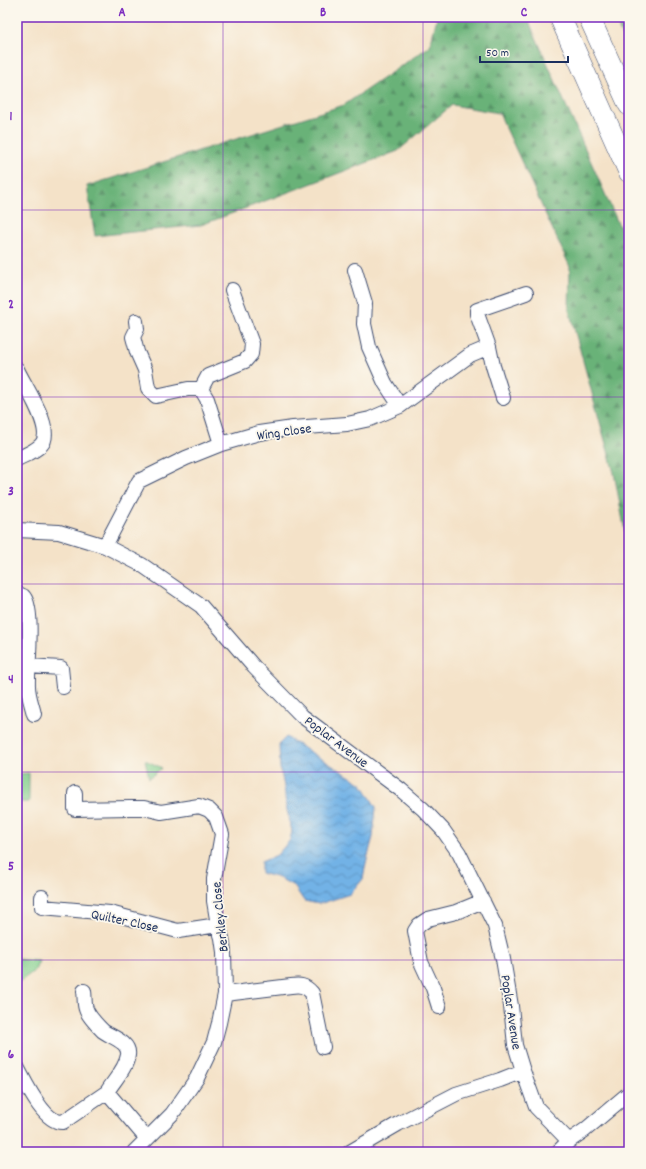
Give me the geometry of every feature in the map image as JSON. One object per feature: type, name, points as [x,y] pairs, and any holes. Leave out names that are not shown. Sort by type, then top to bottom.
[{"type":"highway","points":[[560,17],[629,172]]},
{"type":"highway","points":[[589,17],[629,105]]},
{"type":"street","points":[[355,270],[364,304],[364,324],[370,347],[385,382],[400,406]]},
{"type":"street","points":[[201,389],[208,376],[245,361],[251,354],[252,344],[232,290]]},
{"type":"street","points":[[503,398],[477,310],[526,293]]},
{"type":"street","points":[[136,321],[137,329],[133,337],[137,352],[145,370],[148,388],[156,396],[188,388],[201,389]]},
{"type":"street","name":"Wing Close","points":[[105,546],[139,482],[186,458],[221,444],[259,433],[293,428],[347,424],[370,419],[400,406],[470,355],[489,347]]},
{"type":"street","points":[[17,369],[36,404],[45,439],[42,444],[34,450],[17,459]]},
{"type":"street","points":[[201,389],[207,399],[221,444]]},
{"type":"street","name":"Poplar Avenue","points":[[17,530],[58,532],[105,546],[142,565],[201,606],[254,667],[302,716],[402,790],[443,830],[459,854],[495,926],[503,959],[511,1006],[515,1045],[536,1107],[569,1141]]},
{"type":"street","points":[[17,594],[23,596],[26,601],[28,611],[30,638],[28,688],[34,714]]},
{"type":"street","points":[[28,666],[61,668],[63,687]]},
{"type":"street","name":"Berkley Close","points":[[75,793],[75,809],[144,808],[161,812],[198,806],[209,810],[216,817],[222,834],[214,879],[214,901],[224,952],[225,994],[214,1042],[197,1078],[172,1114],[134,1152]]},
{"type":"street","name":"Quilter Close","points":[[42,897],[42,907],[110,913],[178,931],[218,925]]},
{"type":"street","points":[[439,1007],[433,988],[421,962],[415,931],[419,925],[428,918],[456,912],[483,901]]},
{"type":"street","points":[[225,994],[296,985],[301,985],[308,988],[312,993],[324,1047]]},
{"type":"street","points":[[17,1067],[28,1088],[41,1107],[48,1116],[58,1122],[63,1122],[107,1092],[125,1065],[129,1054],[128,1048],[122,1042],[103,1030],[92,1018],[86,1010],[84,991]]},
{"type":"street","points":[[350,1152],[398,1124],[456,1094],[523,1071]]},
{"type":"street","points":[[107,1092],[147,1139]]},
{"type":"street","points":[[558,1152],[569,1141],[585,1130],[629,1093]]},
{"type":"green space","points":[[437,17],[527,17],[629,248],[629,553],[614,473],[569,310],[570,267],[499,113],[452,105],[398,151],[201,225],[95,236],[87,186],[344,105],[430,46]]},
{"type":"green space","points":[[614,17],[629,17],[629,53]]},
{"type":"green space","points":[[145,760],[162,768],[149,778]]},
{"type":"green space","points":[[29,773],[29,802],[17,802],[17,774]]},
{"type":"green space","points":[[17,959],[39,961],[35,970],[17,984]]},
{"type":"water","points":[[286,737],[362,784],[376,807],[373,837],[363,879],[350,894],[319,904],[304,901],[294,886],[279,878],[261,873],[261,862],[277,855],[290,840],[292,831],[286,806],[280,768],[279,744]]}]
